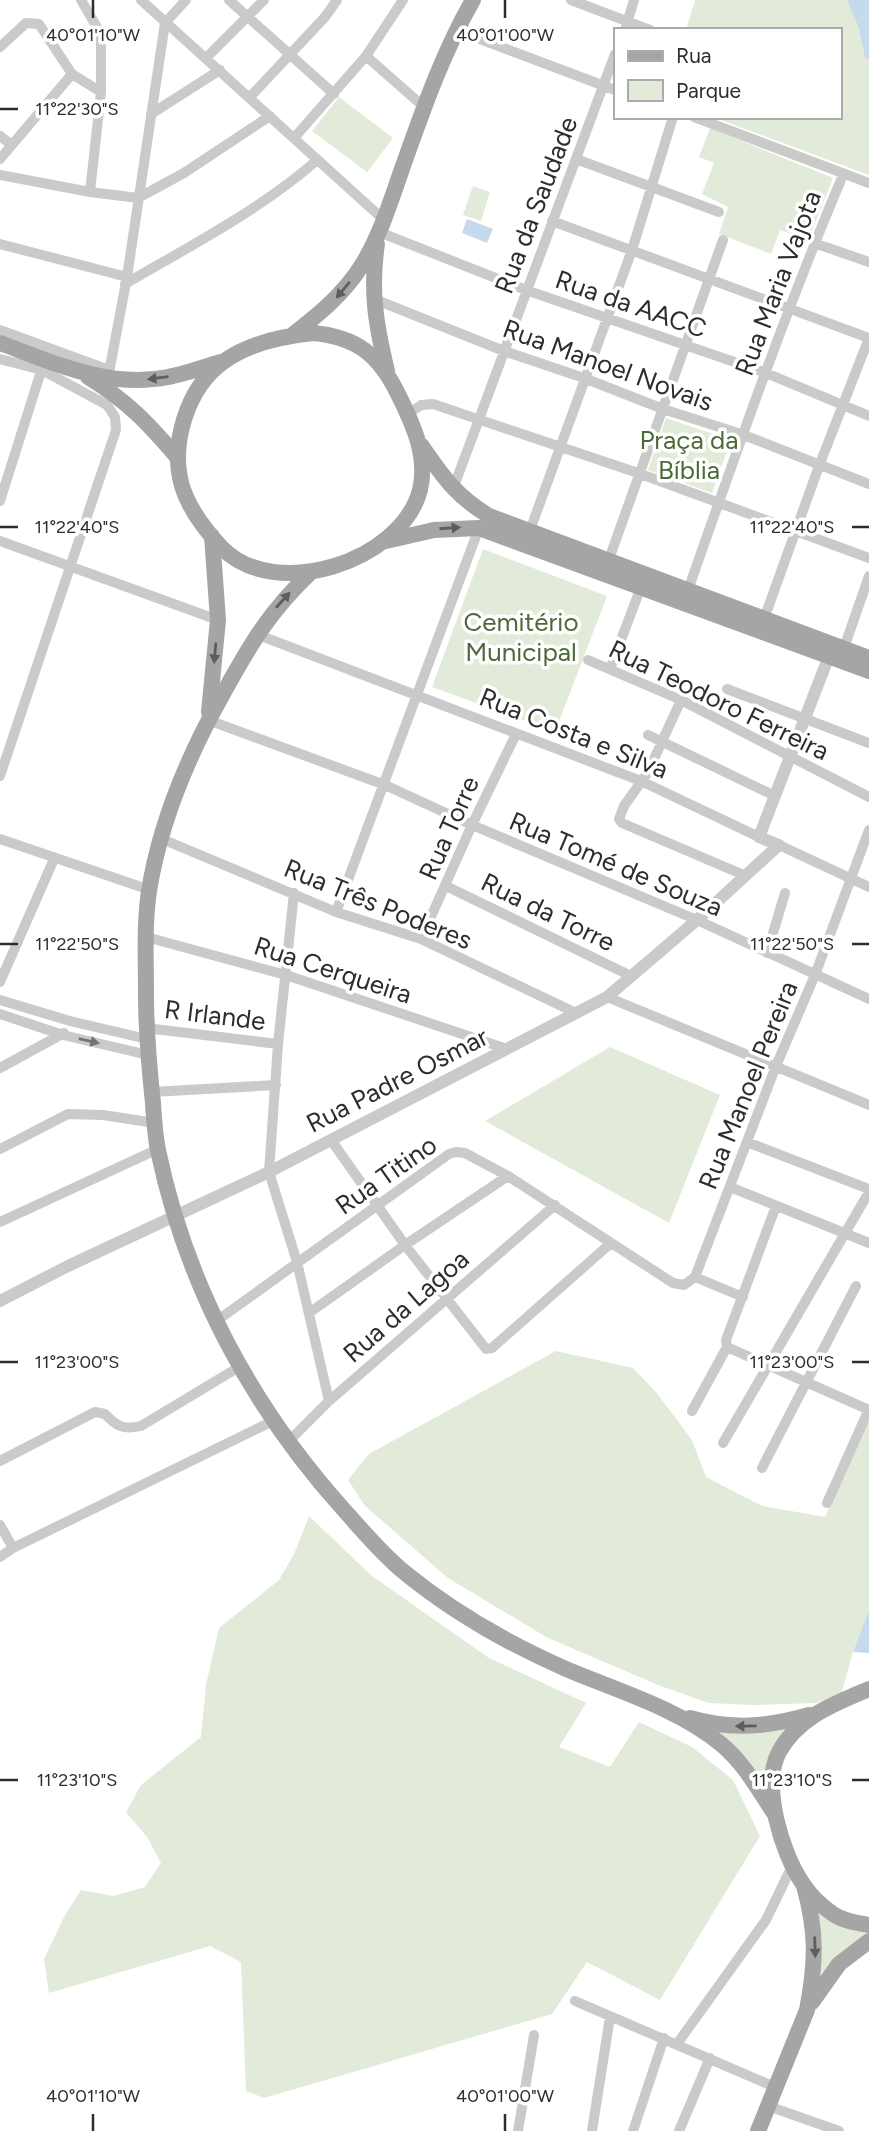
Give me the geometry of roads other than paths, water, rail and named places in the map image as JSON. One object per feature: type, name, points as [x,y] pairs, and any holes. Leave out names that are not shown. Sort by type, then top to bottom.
[{"type":"main road","points":[[291,336],[344,289],[362,265],[381,226],[424,107],[456,30],[473,0]]},
{"type":"main road","points":[[224,361],[207,377],[193,397],[184,421],[177,457],[182,486],[194,513],[212,536],[236,559],[259,569],[284,574],[311,572],[345,563],[383,541],[404,520],[417,497],[422,470],[419,443],[389,376],[376,326],[373,273],[381,226]]},
{"type":"main road","points":[[0,343],[43,365],[80,373],[147,379],[167,377],[224,361],[246,350],[291,336],[313,333],[343,337],[362,347],[389,376]]},
{"type":"main road","points":[[80,373],[116,394],[141,415],[177,457]]},
{"type":"main road","points":[[419,443],[462,499],[489,516],[608,562],[685,598],[869,671]]},
{"type":"main road","points":[[383,541],[434,530],[479,528],[641,587],[764,619],[869,657]]},
{"type":"main road","points":[[208,720],[218,620],[212,536]]},
{"type":"main road","points":[[311,572],[272,612],[256,634],[208,720],[162,839],[150,890],[146,937],[147,1041],[158,1149],[176,1215],[215,1322],[239,1367],[288,1442],[374,1543],[400,1569],[468,1619],[526,1650],[661,1709],[705,1733],[741,1764],[774,1813],[803,1884],[815,1940],[814,1971],[807,2010],[758,2131]]},
{"type":"main road","points":[[661,1709],[707,1723],[746,1727],[786,1722],[813,1714],[869,1689]]},
{"type":"main road","points":[[774,1813],[771,1778],[775,1762],[788,1738],[813,1714]]},
{"type":"main road","points":[[803,1884],[835,1916],[869,1925]]},
{"type":"main road","points":[[807,2010],[839,1964],[869,1941]]},
{"type":"street","points":[[80,0],[101,39],[101,92],[90,192]]},
{"type":"street","name":"Rua da AACC","points":[[141,0],[295,138],[381,226],[526,290],[766,373],[869,416]]},
{"type":"street","points":[[0,330],[108,374],[126,280],[165,23],[186,0]]},
{"type":"street","points":[[229,0],[334,94]]},
{"type":"street","points":[[206,58],[264,0]]},
{"type":"street","points":[[250,97],[325,17],[337,0]]},
{"type":"street","points":[[295,138],[366,56],[403,0]]},
{"type":"street","points":[[571,0],[626,26],[634,0]]},
{"type":"street","points":[[0,47],[26,23],[39,24],[72,74],[101,92]]},
{"type":"street","points":[[456,30],[614,90]]},
{"type":"street","points":[[366,56],[424,107]]},
{"type":"street","name":"Rua da Saudade","points":[[453,489],[614,57]]},
{"type":"street","points":[[151,114],[220,71]]},
{"type":"street","points":[[0,159],[72,74]]},
{"type":"street","points":[[0,175],[138,198],[184,173],[270,116]]},
{"type":"street","points":[[529,533],[632,250],[672,119]]},
{"type":"street","points":[[699,119],[869,183]]},
{"type":"street","points":[[0,136],[12,145]]},
{"type":"street","points":[[576,159],[719,212]]},
{"type":"street","points":[[0,244],[126,280],[185,249],[290,183],[316,161]]},
{"type":"street","name":"Rua Maria Vajota","points":[[685,598],[741,435],[814,243],[843,175]]},
{"type":"street","points":[[552,221],[869,338],[764,619]]},
{"type":"street","points":[[608,562],[723,240]]},
{"type":"street","points":[[814,243],[869,262]]},
{"type":"street","name":"Rua Manoel Novais","points":[[374,299],[504,351],[741,435],[869,484]]},
{"type":"street","points":[[0,359],[43,365],[107,405],[117,423],[0,776]]},
{"type":"street","points":[[0,498],[43,365]]},
{"type":"street","points":[[408,414],[429,403],[638,473],[869,558]]},
{"type":"street","points":[[336,912],[479,528]]},
{"type":"street","points":[[0,541],[218,620]]},
{"type":"street","points":[[844,648],[869,576]]},
{"type":"street","points":[[610,669],[641,587]]},
{"type":"street","name":"Rua Costa e Silva","points":[[256,634],[641,781],[869,887]]},
{"type":"street","points":[[759,837],[829,656]]},
{"type":"street","name":"Rua Teodoro Ferreira","points":[[588,660],[681,700],[869,797]]},
{"type":"street","points":[[727,689],[869,743]]},
{"type":"street","points":[[681,700],[663,742],[619,815],[622,823],[746,876]]},
{"type":"street","name":"Rua Tomé de Souza","points":[[208,720],[385,785],[472,825],[697,920],[869,998]]},
{"type":"street","name":"Rua Torre","points":[[421,939],[516,733]]},
{"type":"street","points":[[648,734],[775,796]]},
{"type":"street","name":"Rua Manoel Pereira","points":[[695,1277],[776,1066],[815,975],[869,830]]},
{"type":"street","points":[[0,839],[150,890]]},
{"type":"street","name":"Rua Três Poderes","points":[[162,839],[336,912],[421,939],[576,1013]]},
{"type":"street","name":"Rua Padre Osmar","points":[[0,1301],[68,1266],[269,1172],[607,997],[779,845]]},
{"type":"street","points":[[0,982],[54,859]]},
{"type":"street","name":"Rua da Torre","points":[[446,886],[631,976]]},
{"type":"street","points":[[294,893],[278,1044],[269,1172],[298,1262],[329,1401]]},
{"type":"street","points":[[767,953],[785,894]]},
{"type":"street","name":"Rua Cerqueira","points":[[146,937],[286,975],[507,1049]]},
{"type":"street","points":[[607,997],[869,1105]]},
{"type":"street","points":[[0,1000],[147,1041]]},
{"type":"street","points":[[0,1014],[63,1035],[147,1041]]},
{"type":"street","points":[[0,1068],[63,1035],[70,1021]]},
{"type":"street","name":"R Irlande","points":[[147,1041],[278,1044]]},
{"type":"street","points":[[152,1092],[276,1085]]},
{"type":"street","points":[[0,1149],[68,1114],[103,1115],[155,1123]]},
{"type":"street","points":[[331,1140],[405,1245],[481,1346],[486,1349],[492,1348],[611,1243]]},
{"type":"street","points":[[723,1443],[869,1190],[747,1142]]},
{"type":"street","points":[[0,1223],[158,1149]]},
{"type":"street","name":"Rua Titino","points":[[215,1322],[452,1152],[465,1153],[508,1176],[673,1283],[684,1285],[695,1277]]},
{"type":"street","points":[[309,1313],[508,1176]]},
{"type":"street","points":[[730,1187],[869,1243]]},
{"type":"street","name":"Rua da Lagoa","points":[[288,1442],[329,1401],[555,1205]]},
{"type":"street","points":[[692,1411],[726,1344],[776,1206]]},
{"type":"street","points":[[695,1277],[743,1297]]},
{"type":"street","points":[[762,1468],[856,1286]]},
{"type":"street","points":[[726,1344],[768,1366],[869,1409],[827,1503]]},
{"type":"street","points":[[0,1461],[95,1412],[105,1414],[116,1426],[125,1429],[141,1426],[239,1367]]},
{"type":"street","points":[[0,1557],[13,1548],[273,1421]]},
{"type":"street","points":[[0,1525],[13,1548]]},
{"type":"street","points":[[677,2044],[766,1920],[793,1864]]},
{"type":"street","points":[[575,2001],[777,2088]]},
{"type":"street","points":[[592,2131],[610,2017]]},
{"type":"street","points":[[518,2131],[534,2035]]},
{"type":"street","points":[[633,2131],[664,2038]]},
{"type":"street","points":[[679,2131],[710,2059]]},
{"type":"street","points":[[768,2106],[839,2131]]},
{"type":"water","points":[[847,0],[869,0],[869,59],[865,57],[859,28]]},
{"type":"water","points":[[467,219],[493,229],[487,243],[462,233]]},
{"type":"water","points":[[869,1610],[869,1653],[853,1652]]},
{"type":"park label","name":"Praça da Bíblia","points":[[689,455]]},
{"type":"park label","name":"Cemitério Municipal","points":[[521,637]]}]
